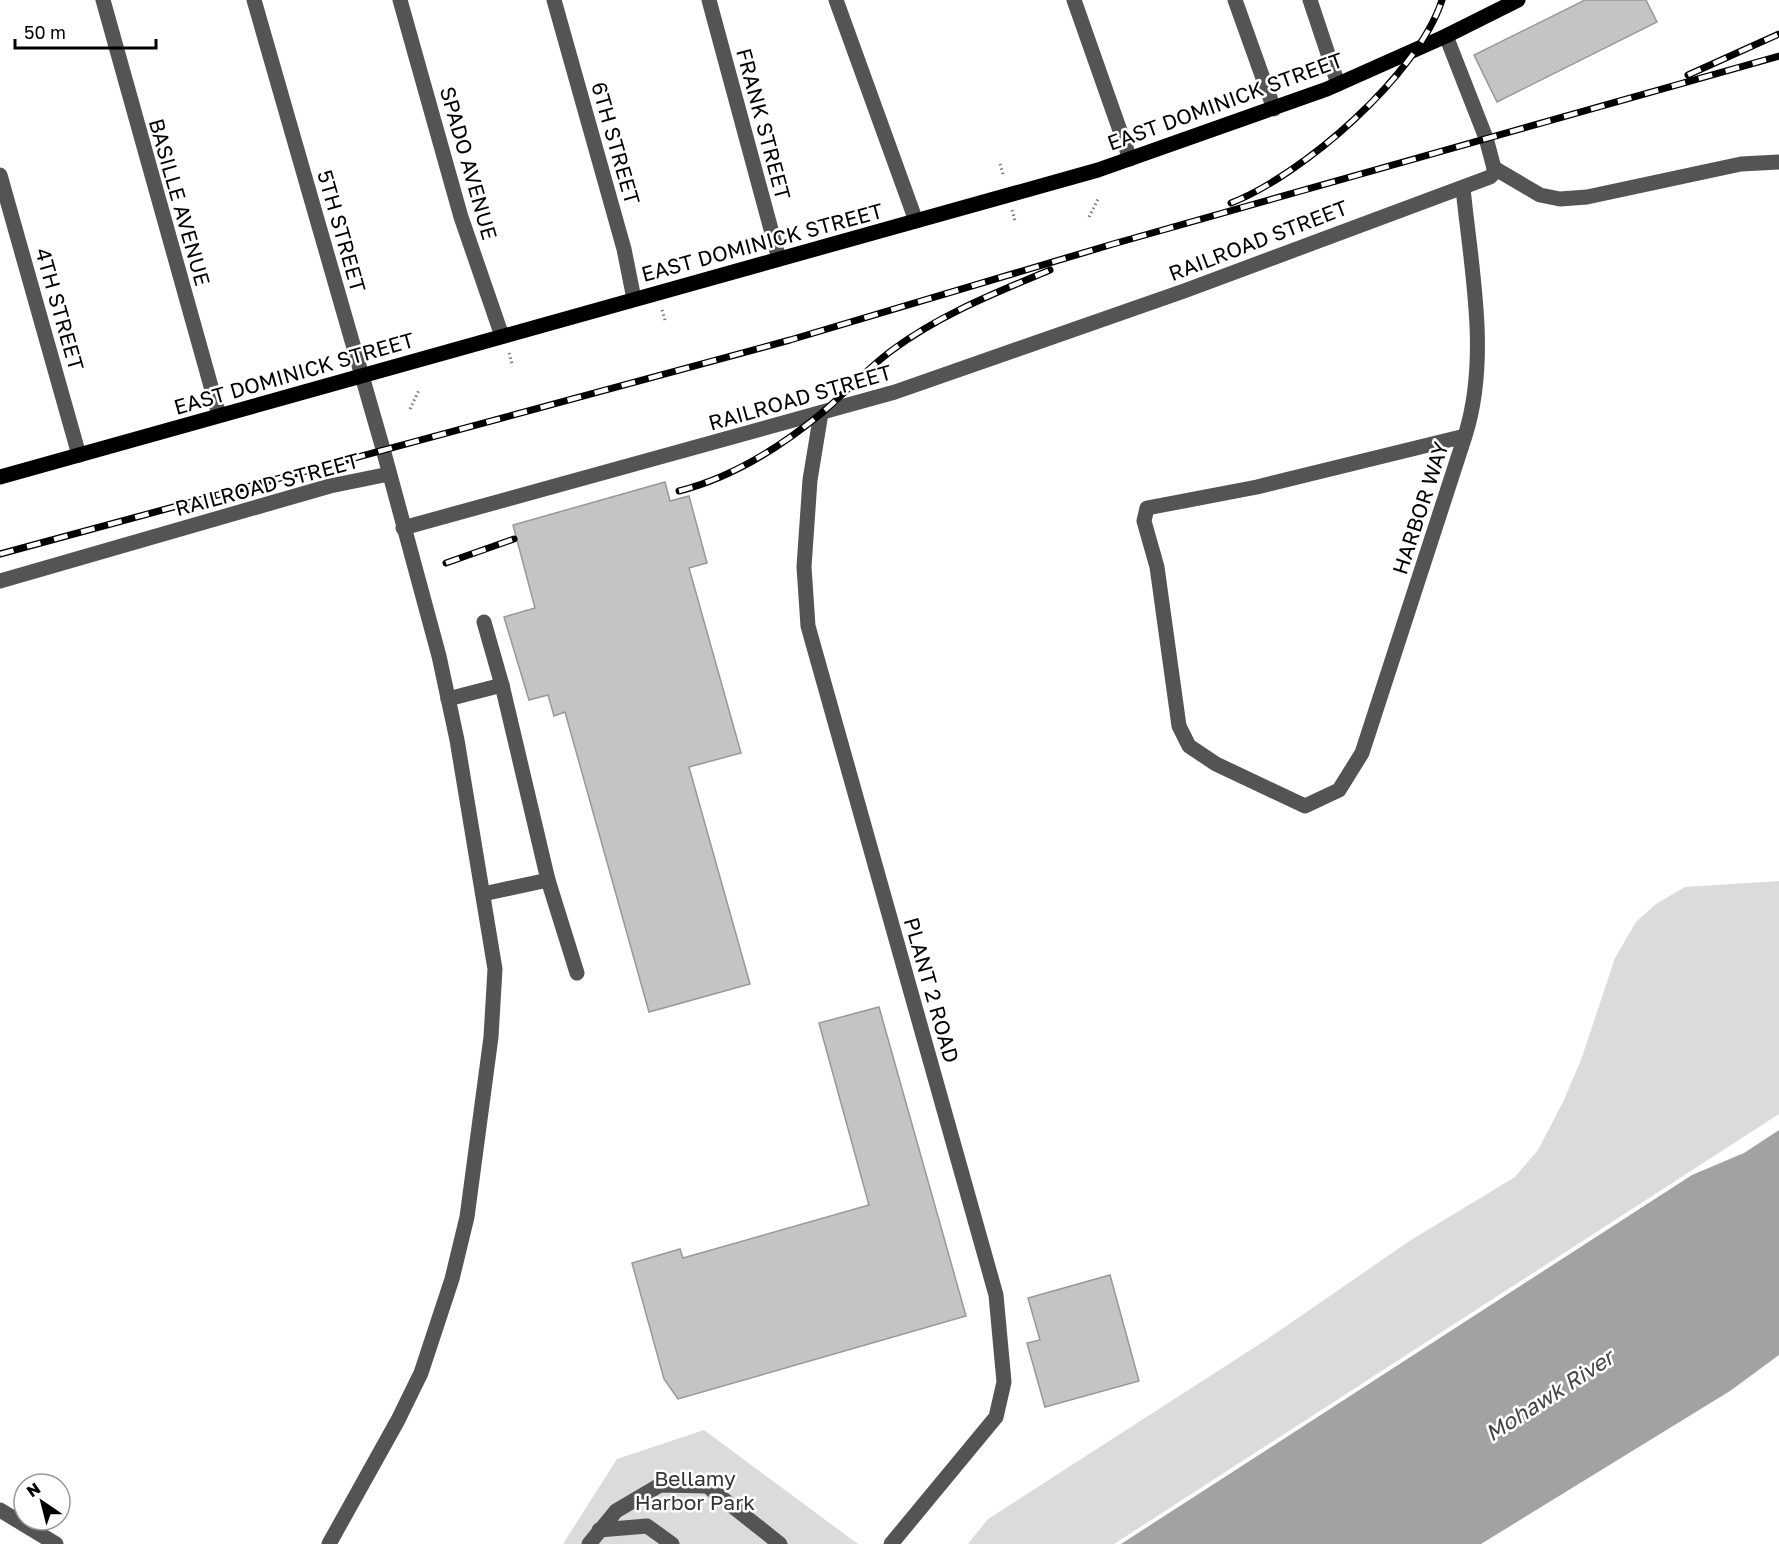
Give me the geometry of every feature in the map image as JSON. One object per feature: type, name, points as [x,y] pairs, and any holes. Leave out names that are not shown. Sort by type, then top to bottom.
[{"type":"main road","name":"EAST DOMINICK STREET","points":[[0,477],[1130,159],[1274,109],[1338,84],[1446,36],[1515,1]]},
{"type":"street","name":"BASILLE AVENUE","points":[[103,0],[219,416]]},
{"type":"street","name":"5TH STREET","points":[[254,0],[389,474]]},
{"type":"street","name":"SPADO AVENUE","points":[[400,0],[461,217],[502,336]]},
{"type":"street","name":"6TH STREET","points":[[554,0],[624,249],[634,299]]},
{"type":"street","name":"FRANK STREET","points":[[709,0],[779,259]]},
{"type":"street","points":[[836,0],[916,221]]},
{"type":"street","points":[[1074,0],[1130,159]]},
{"type":"street","points":[[1235,0],[1274,109]]},
{"type":"street","points":[[1310,0],[1338,84]]},
{"type":"street","points":[[1446,36],[1482,129],[1494,168],[1540,195],[1560,199],[1587,197],[1741,164],[1779,162]]},
{"type":"street","name":"RAILROAD STREET","points":[[0,581],[330,486],[389,474],[403,528],[822,413],[906,388],[1184,291],[1463,188],[1490,177],[1495,172],[1494,168]]},
{"type":"street","name":"4TH STREET","points":[[0,175],[79,455]]},
{"type":"street","name":"HARBOR WAY","points":[[1463,188],[1475,306],[1478,383],[1466,436],[1362,753],[1339,790],[1305,806],[1216,764],[1189,746],[1179,726],[1157,567],[1144,521],[1147,508],[1257,487],[1466,436]]},
{"type":"street","name":"PLANT 2 ROAD","points":[[822,413],[810,480],[804,567],[808,626],[996,1295],[1004,1382],[996,1417],[891,1544]]},
{"type":"street","points":[[329,1544],[398,1420],[421,1373],[453,1279],[467,1217],[491,1037],[495,969],[483,894],[448,699],[403,528]]},
{"type":"street","points":[[484,622],[502,685],[548,879],[577,973]]},
{"type":"street","points":[[448,699],[502,685]]},
{"type":"street","points":[[483,894],[548,879]]},
{"type":"street","points":[[589,1544],[616,1511],[660,1485],[707,1486],[780,1544]]},
{"type":"street","points":[[0,1510],[33,1538],[56,1544]]},
{"type":"street","points":[[599,1530],[647,1526],[672,1544]]},
{"type":"path","points":[[1000,164],[1003,174]]},
{"type":"path","points":[[1089,217],[1098,199]]},
{"type":"path","points":[[1013,213],[1015,221]]},
{"type":"path","points":[[661,308],[665,320]]},
{"type":"path","points":[[508,351],[512,364]]},
{"type":"path","points":[[410,409],[419,390]]},
{"type":"green space","points":[[1779,881],[1779,1114],[1114,1544],[968,1544],[988,1519],[1266,1340],[1411,1240],[1515,1177],[1538,1150],[1563,1102],[1581,1060],[1615,958],[1636,922],[1656,904],[1685,887]]},
{"type":"green space","name":"Bellamy Harbor Park","points":[[704,1430],[858,1544],[563,1544],[617,1459]]},
{"type":"water","name":"Mohawk River","points":[[1779,1130],[1779,1355],[1730,1391],[1481,1544],[1121,1544],[1692,1175],[1744,1153]]},
{"type":"building","points":[[1585,0],[1646,0],[1657,22],[1497,102],[1474,55]]},
{"type":"building","points":[[665,482],[670,501],[689,496],[707,563],[689,568],[741,753],[689,767],[750,984],[649,1012],[565,712],[554,716],[548,695],[529,700],[504,617],[535,608],[513,525]]},
{"type":"building","points":[[879,1007],[966,1316],[678,1399],[664,1379],[632,1263],[680,1249],[683,1258],[869,1205],[819,1023]]},
{"type":"building","points":[[1110,1275],[1139,1381],[1045,1407],[1027,1343],[1040,1340],[1028,1298]]},
{"type":"railway","points":[[1231,203],[1291,170],[1354,119],[1384,90],[1409,59],[1429,29],[1442,0]]},
{"type":"railway","points":[[1688,75],[1779,34]]},
{"type":"railway","points":[[0,554],[790,340],[1113,244],[1779,56]]},
{"type":"railway","points":[[679,491],[718,478],[773,449],[823,412],[882,358],[928,326],[1050,270]]},
{"type":"railway","points":[[446,563],[514,539]]}]
